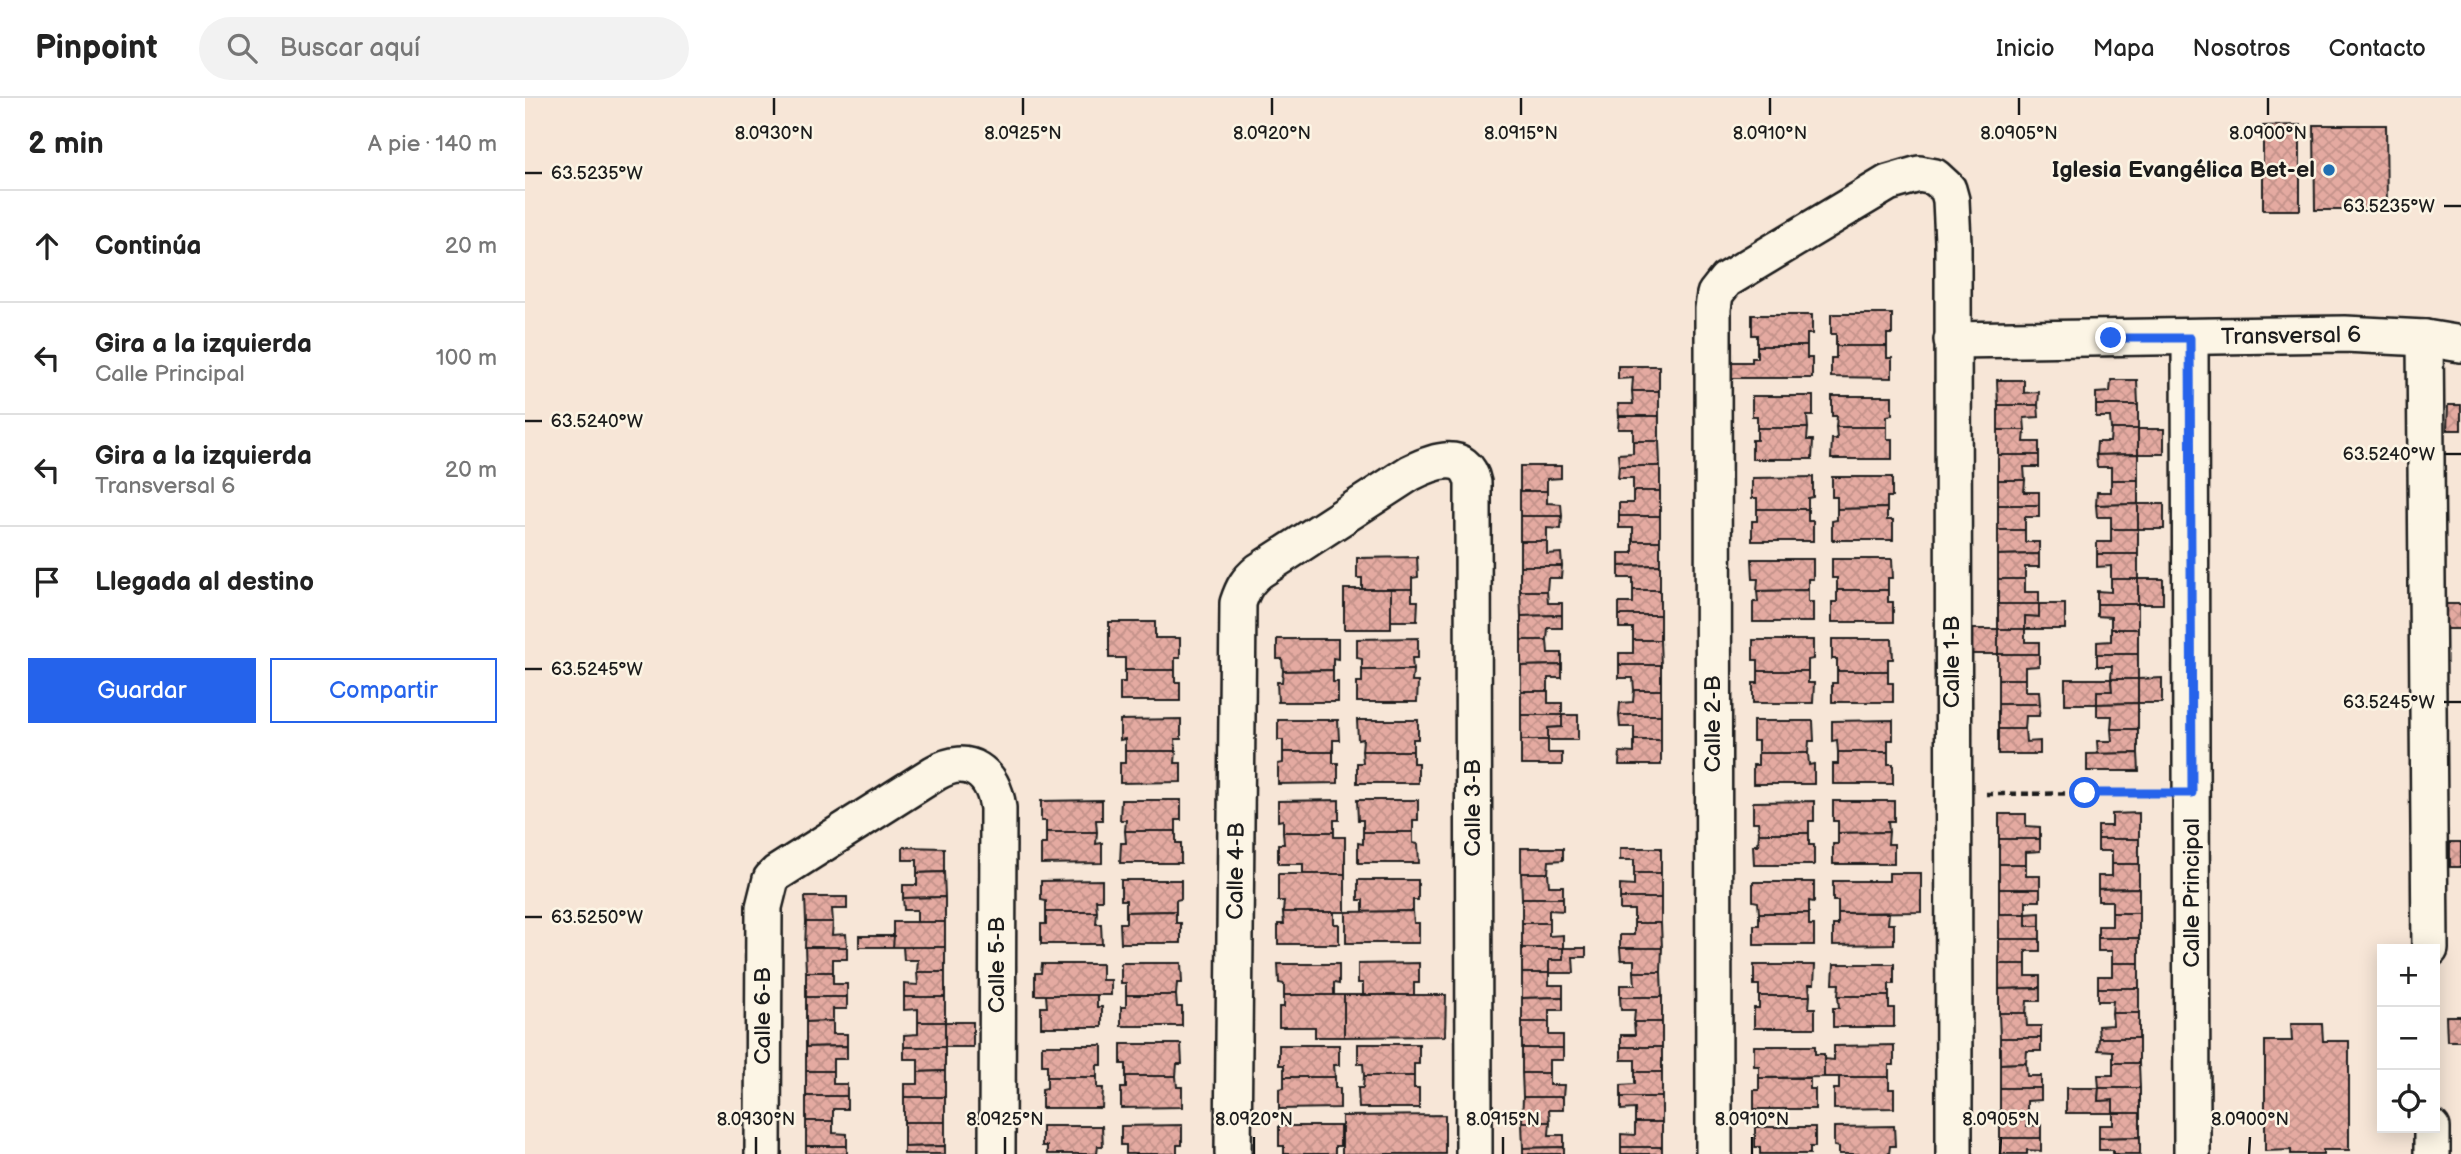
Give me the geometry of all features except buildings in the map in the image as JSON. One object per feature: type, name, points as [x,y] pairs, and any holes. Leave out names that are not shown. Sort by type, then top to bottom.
[{"type":"street","name":"Calle 1-B","points":[[1715,294],[1726,280],[1888,183],[1919,174],[1935,177],[1948,189],[1951,200],[1952,340],[1954,1154]]},
{"type":"street","name":"Calle 2-B","points":[[1714,1154],[1715,294]]},
{"type":"street","name":"Transversal 6","points":[[1952,340],[2345,334],[2425,338],[2461,344]]},
{"type":"street","name":"Calle Principal","points":[[2190,338],[2193,1154]]},
{"type":"street","points":[[2425,338],[2431,944]]},
{"type":"street","name":"Calle 3-B","points":[[1243,588],[1259,571],[1409,473],[1439,461],[1457,462],[1471,472],[1474,1154]]},
{"type":"street","name":"Calle 4-B","points":[[1233,1154],[1238,603],[1243,588]]},
{"type":"street","name":"Calle 5-B","points":[[771,879],[945,767],[960,764],[989,779],[995,790],[998,808],[997,1154]]},
{"type":"street","name":"Calle 6-B","points":[[763,1154],[764,907],[771,879]]},
{"type":"street","points":[[2432,1133],[2432,1154]]},
{"type":"path","points":[[1952,794],[2192,793]]},
{"type":"place","name":"Iglesia Evangélica Bet-el","points":[[2329,170]]},
{"type":"route","points":[[2085,793],[2192,793],[2190,338],[2111,338]]}]
